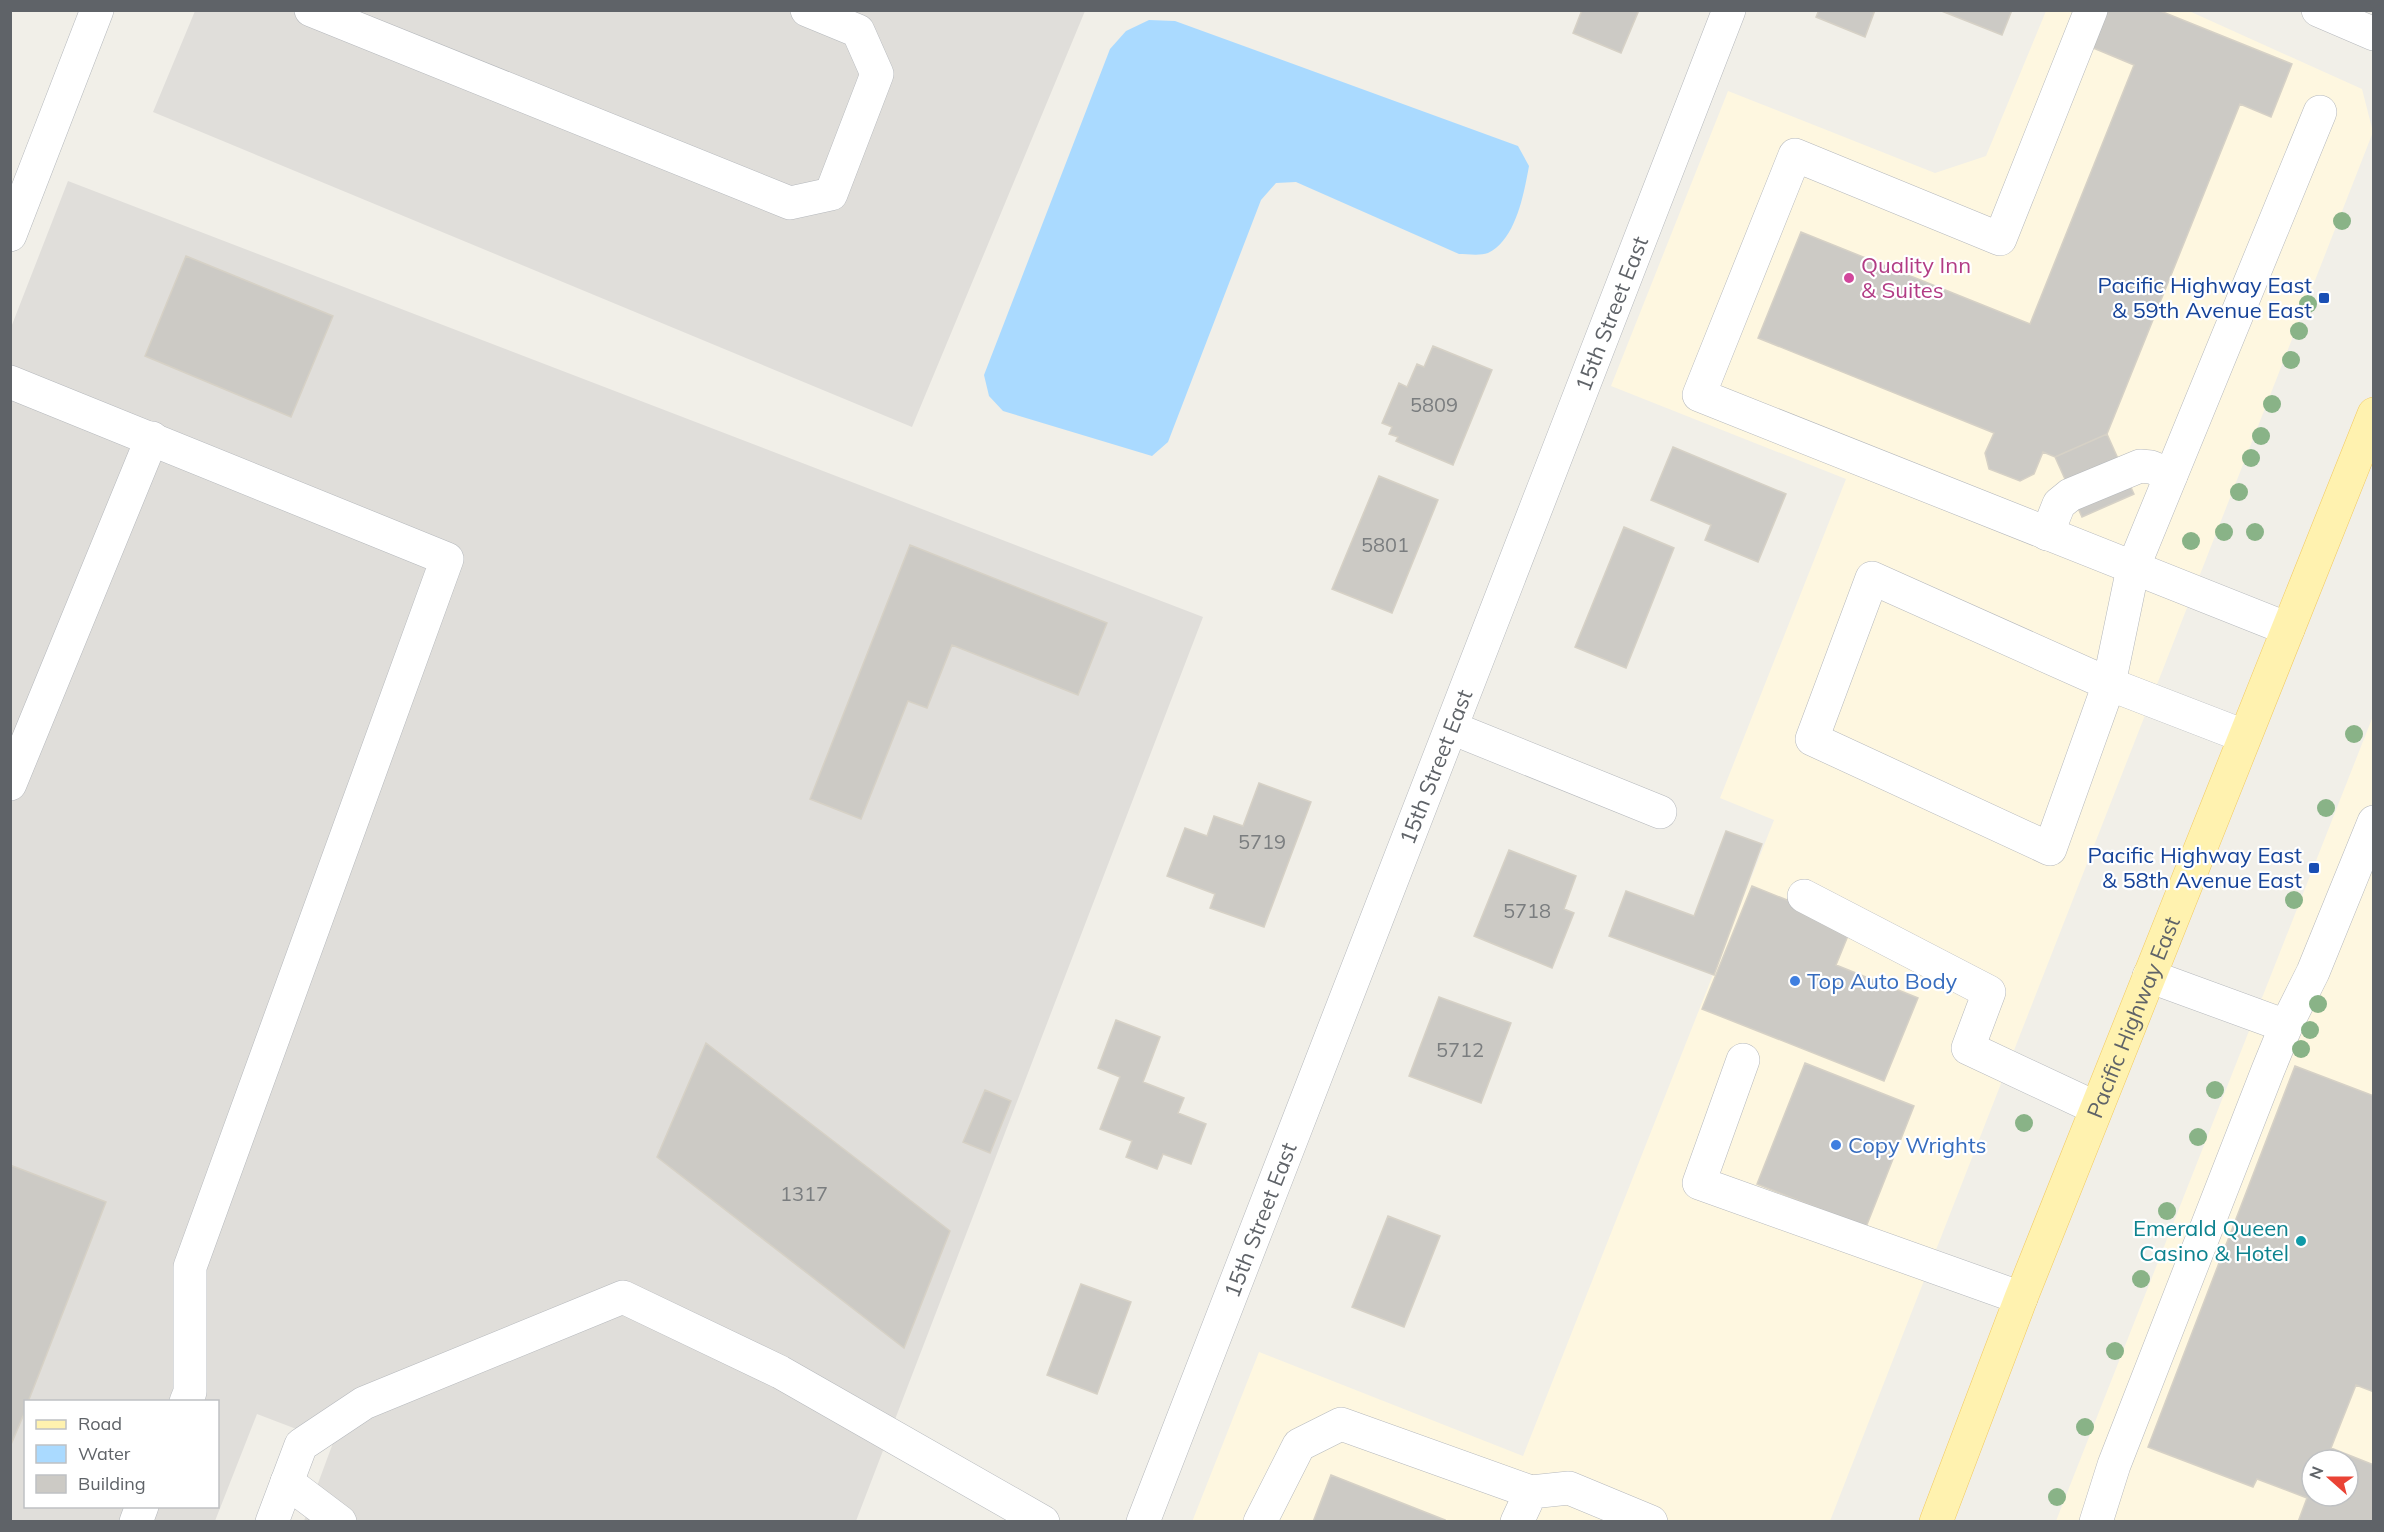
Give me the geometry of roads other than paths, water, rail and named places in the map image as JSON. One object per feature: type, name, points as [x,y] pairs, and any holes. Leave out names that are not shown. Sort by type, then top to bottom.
[{"type":"main road","name":"Pacific Highway East","points":[[1936,1521],[2096,1108],[2373,414]]},
{"type":"street","points":[[10,235],[97,10]]},
{"type":"street","points":[[311,10],[790,204],[831,194],[877,74],[858,31],[807,10]]},
{"type":"street","name":"15th Street East","points":[[1143,1521],[1452,728],[1728,10]]},
{"type":"street","points":[[2091,10],[2000,239],[1795,155],[1699,395],[2288,629]]},
{"type":"street","points":[[2318,10],[2373,34]]},
{"type":"street","points":[[2244,736],[2109,684],[1872,578],[1812,739],[2050,849],[2109,684],[2133,568],[2320,112]]},
{"type":"street","points":[[10,382],[447,559],[190,1267],[190,1392],[186,1400]]},
{"type":"street","points":[[10,784],[152,438]]},
{"type":"street","points":[[2047,534],[2059,504],[2070,495],[2140,466],[2151,467],[2171,475]]},
{"type":"street","points":[[1452,728],[1660,812]]},
{"type":"street","points":[[2096,1521],[2114,1465],[2286,1026],[2313,972],[2373,822]]},
{"type":"street","points":[[1804,896],[1989,992],[1968,1048],[2096,1108]]},
{"type":"street","points":[[2149,976],[2286,1026]]},
{"type":"street","points":[[1743,1060],[1699,1183],[2021,1299]]},
{"type":"street","points":[[272,1521],[301,1445],[364,1403],[623,1297],[780,1372],[1043,1521]]},
{"type":"street","points":[[1260,1521],[1299,1445],[1341,1424],[1531,1492],[1569,1488],[1651,1521]]},
{"type":"street","points":[[287,1482],[340,1521]]},
{"type":"street","points":[[1517,1521],[1531,1492]]},
{"type":"water","points":[[1149,20],[1175,21],[1518,146],[1529,166],[1517,215],[1506,238],[1498,247],[1481,254],[1459,254],[1296,182],[1276,183],[1261,200],[1168,442],[1152,456],[1003,411],[989,396],[984,375],[1110,49],[1126,31]]},
{"type":"place","name":"Quality Inn & Suites","points":[[1849,278]]},
{"type":"place","name":"Pacific Highway East & 59th Avenue East","points":[[2324,298]]},
{"type":"place","name":"Pacific Highway East & 58th Avenue East","points":[[2314,868]]},
{"type":"place","name":"Top Auto Body","points":[[1795,981]]},
{"type":"place","name":"Copy Wrights","points":[[1836,1145]]},
{"type":"place","name":"Emerald Queen Casino & Hotel","points":[[2301,1241]]}]
